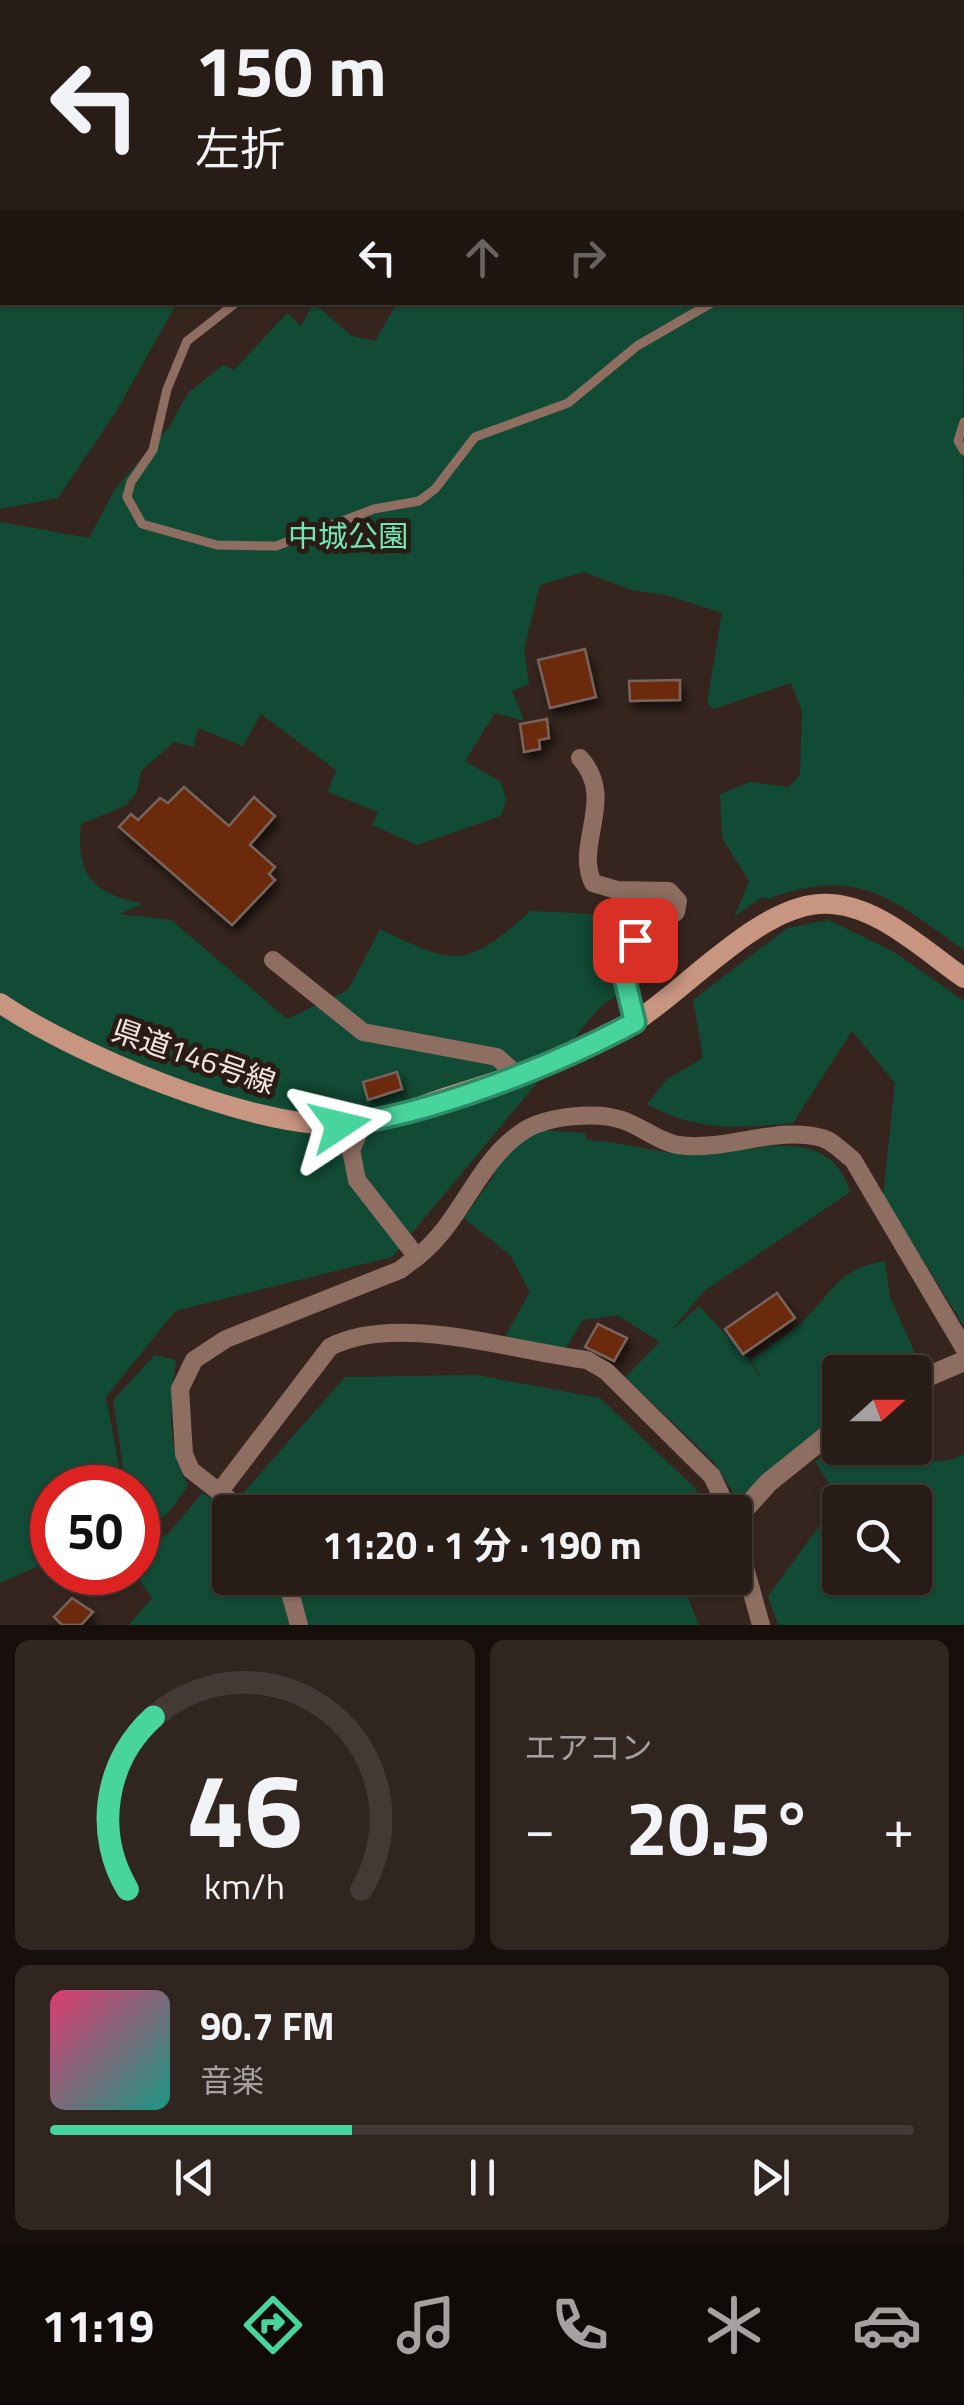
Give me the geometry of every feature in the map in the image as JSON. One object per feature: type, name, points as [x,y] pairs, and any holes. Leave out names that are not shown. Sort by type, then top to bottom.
[{"type":"main road","name":"県道146号線","points":[[0,1003],[70,1044],[192,1091],[308,1124],[363,1123],[549,1064],[635,1022],[767,924],[817,904],[863,910],[964,978]]},
{"type":"street","points":[[580,758],[596,786],[587,870],[593,883],[618,890],[669,891],[678,901],[676,912],[635,940],[626,956],[623,972],[635,1022]]},
{"type":"street","points":[[274,960],[364,1032],[498,1057],[516,1074]]},
{"type":"street","points":[[225,1495],[191,1470],[184,1454],[180,1390],[194,1360],[226,1338],[400,1270],[434,1245],[492,1159],[525,1131],[542,1123],[618,1118],[674,1145],[716,1147],[800,1135],[825,1138],[853,1160],[964,1348]]},
{"type":"street","points":[[363,1123],[351,1150],[357,1180],[417,1257]]},
{"type":"street","points":[[220,1491],[330,1347],[349,1337],[386,1330],[587,1360],[606,1371],[712,1476],[721,1495]]},
{"type":"street","points":[[932,1375],[964,1361]]},
{"type":"street","points":[[752,1501],[822,1440]]},
{"type":"street","points":[[752,1593],[761,1625]]},
{"type":"street","points":[[291,1595],[299,1625]]},
{"type":"lane","points":[[233,305],[187,342],[167,389],[153,450],[130,482],[126,497],[142,524],[217,545],[276,546],[374,508],[419,502],[435,489],[475,438],[568,403],[637,346],[709,305]]},
{"type":"lane","points":[[964,422],[958,441],[964,451]]},
{"type":"green space","points":[[0,305],[182,305],[174,308],[117,410],[58,498],[0,509]]},
{"type":"green space","name":"中城公園","points":[[315,305],[352,336],[375,341],[396,305],[963,305],[964,950],[894,902],[851,887],[827,885],[768,899],[762,897],[734,917],[749,881],[722,838],[720,794],[750,782],[789,787],[800,775],[802,712],[791,683],[714,709],[707,703],[722,613],[666,595],[631,590],[584,572],[540,585],[524,649],[529,684],[512,691],[524,721],[495,713],[465,761],[501,782],[506,800],[501,816],[417,845],[372,825],[378,812],[328,792],[336,770],[261,714],[243,746],[198,728],[194,747],[174,742],[141,771],[137,792],[125,806],[81,824],[85,870],[100,888],[143,904],[119,914],[171,920],[287,1019],[348,990],[380,929],[427,950],[460,956],[491,943],[531,911],[617,915],[648,973],[600,1007],[392,1257],[175,1311],[106,1397],[119,1465],[30,1465],[30,1570],[0,1583],[0,522],[89,538],[115,489],[169,427],[188,393],[223,365],[234,370],[287,313],[301,326]]},
{"type":"green space","points":[[829,920],[894,952],[964,1001],[964,1326],[883,1196],[895,1083],[852,1031],[793,1123],[736,1127],[701,1124],[647,1104],[667,1079],[703,1058],[693,1000],[787,928]]},
{"type":"green space","points":[[543,1130],[585,1133],[587,1140],[686,1154],[781,1146],[823,1155],[839,1169],[850,1192],[704,1291],[670,1332],[699,1306],[748,1358],[766,1386],[751,1360],[803,1321],[849,1274],[885,1261],[890,1297],[916,1355],[822,1355],[822,1431],[752,1495],[735,1495],[713,1461],[625,1377],[660,1342],[617,1315],[583,1320],[565,1349],[505,1336],[530,1292],[510,1255],[464,1218],[495,1174],[493,1170],[526,1135]]},
{"type":"green space","points":[[155,1355],[176,1360],[173,1439],[188,1486],[160,1519],[160,1465],[123,1465],[113,1400]]},
{"type":"green space","points":[[476,1375],[600,1398],[699,1495],[241,1495],[345,1377]]},
{"type":"green space","points":[[964,1454],[964,1625],[778,1625],[768,1596],[822,1522],[822,1595],[932,1595],[932,1485],[830,1485],[815,1462],[822,1456],[822,1465],[932,1465],[932,1460],[950,1460]]},
{"type":"green space","points":[[202,1493],[212,1498],[212,1595],[687,1595],[699,1625],[129,1625],[152,1598],[150,1595],[160,1595],[160,1539]]},
{"type":"building","points":[[585,649],[596,697],[550,708],[538,660]]},
{"type":"building","points":[[680,680],[680,700],[630,701],[629,681]]},
{"type":"building","points":[[547,719],[549,738],[539,740],[540,749],[524,752],[520,724]]},
{"type":"building","points":[[184,787],[229,826],[254,797],[275,816],[250,845],[275,867],[269,874],[275,880],[232,925],[119,827],[131,814],[138,820],[160,798],[168,803]]},
{"type":"building","points":[[397,1072],[402,1089],[368,1100],[363,1082]]},
{"type":"building","points":[[777,1293],[795,1318],[743,1354],[725,1329]]},
{"type":"building","points":[[598,1324],[627,1338],[614,1361],[585,1347]]},
{"type":"building","points":[[72,1598],[93,1612],[81,1625],[62,1625],[54,1617]]},
{"type":"route","points":[[340,1125],[385,1118],[549,1064],[635,1022],[623,972],[635,940]]}]
